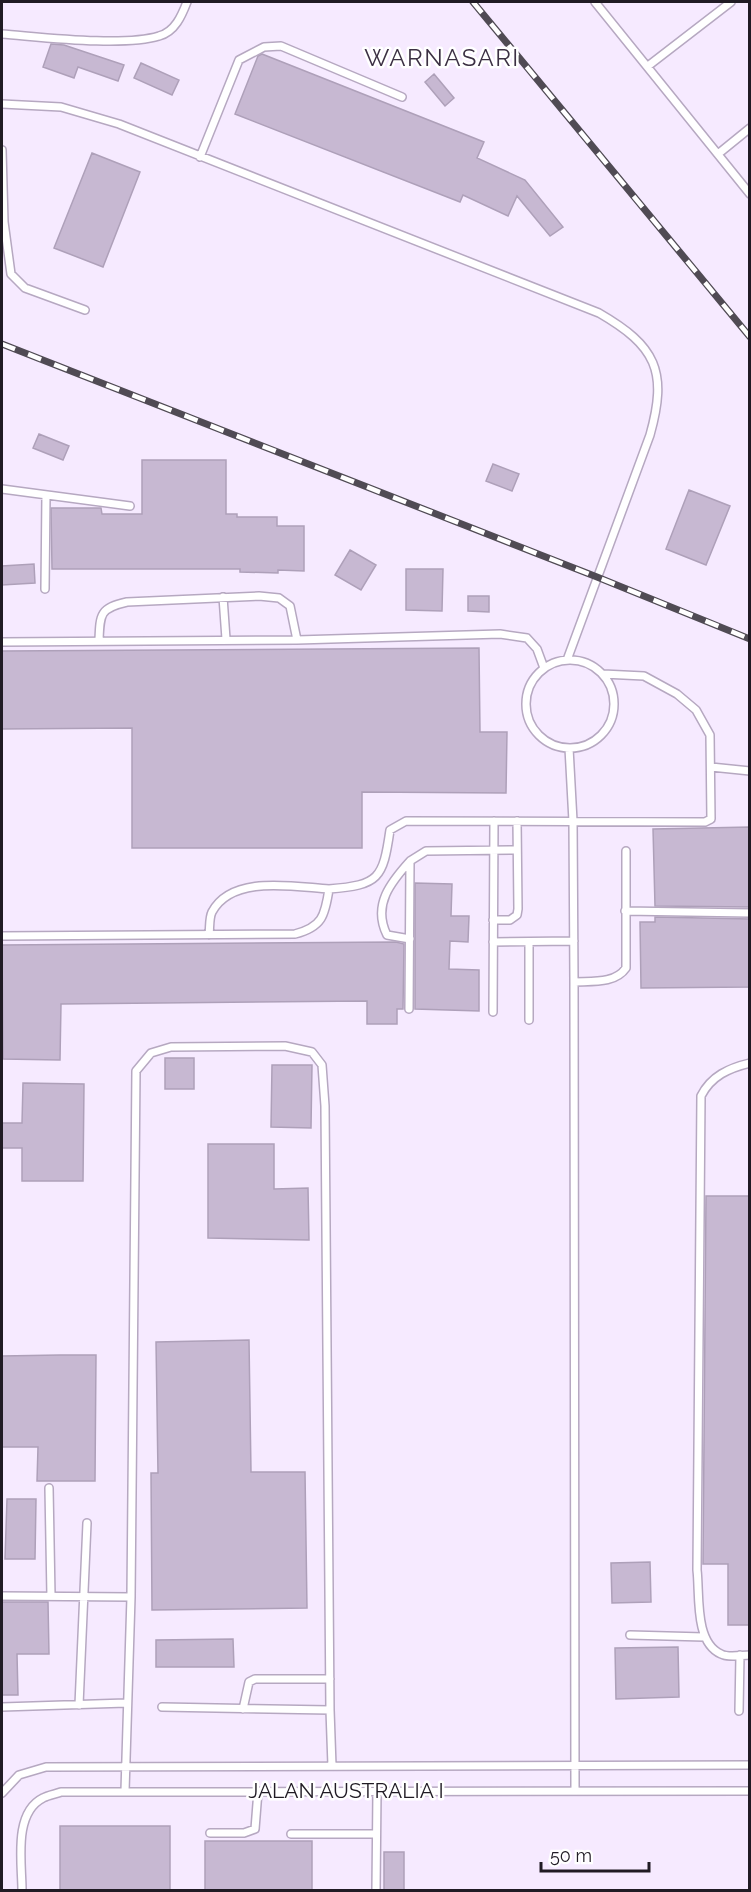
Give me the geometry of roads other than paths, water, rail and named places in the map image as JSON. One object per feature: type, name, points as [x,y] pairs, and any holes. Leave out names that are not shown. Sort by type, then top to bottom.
[{"type":"lane","points":[[2,34],[91,39],[160,36],[175,27],[187,2]]},
{"type":"lane","points":[[595,2],[750,194]]},
{"type":"lane","points":[[648,66],[731,2]]},
{"type":"lane","points":[[200,157],[239,60],[264,47],[281,46],[402,97]]},
{"type":"lane","points":[[2,104],[61,107],[118,124],[599,313],[627,329],[645,348],[656,371],[659,404],[650,435],[567,660]]},
{"type":"lane","points":[[718,154],[750,128]]},
{"type":"lane","points":[[2,150],[4,222],[11,274],[25,288],[85,310]]},
{"type":"lane","points":[[2,489],[130,506]]},
{"type":"lane","points":[[45,589],[46,495]]},
{"type":"lane","points":[[223,597],[226,639]]},
{"type":"lane","points":[[99,640],[99,617],[109,606],[127,602],[223,597],[279,598],[290,606],[297,640]]},
{"type":"lane","points":[[2,642],[297,640],[500,633],[527,638],[537,649],[544,668]]},
{"type":"lane","points":[[567,660],[583,662],[603,674],[611,687],[615,701],[613,716],[607,729],[597,740],[583,747],[555,746],[543,739],[534,729],[528,717],[526,704],[528,690],[534,678],[544,668],[567,660]]},
{"type":"lane","points":[[209,935],[211,914],[218,904],[235,891],[249,887],[329,889],[371,882],[381,871],[390,830],[397,824],[417,820],[705,822],[711,819],[713,812],[710,735],[696,710],[684,699],[644,676],[603,674]]},
{"type":"lane","points":[[569,748],[573,821],[574,941],[575,1790]]},
{"type":"lane","points":[[711,767],[750,771]]},
{"type":"lane","points":[[493,1012],[494,821]]},
{"type":"lane","points":[[493,920],[510,920],[517,915],[517,821]]},
{"type":"lane","points":[[410,939],[387,935],[384,928],[382,904],[391,883],[410,861],[426,851],[518,850]]},
{"type":"lane","points":[[574,982],[607,980],[621,976],[626,968],[626,850]]},
{"type":"lane","points":[[409,1009],[410,861]]},
{"type":"lane","points":[[2,936],[295,934],[318,925],[326,909],[329,889]]},
{"type":"lane","points":[[625,911],[750,913]]},
{"type":"lane","points":[[493,942],[574,941]]},
{"type":"lane","points":[[529,942],[530,1020]]},
{"type":"lane","points":[[125,1791],[131,1597],[136,1071],[152,1053],[171,1047],[285,1046],[312,1052],[322,1065],[325,1106],[332,1766]]},
{"type":"lane","points":[[750,1063],[730,1068],[707,1084],[701,1096],[697,1570],[704,1637],[708,1644],[722,1655],[750,1655]]},
{"type":"lane","points":[[49,1488],[51,1596]]},
{"type":"lane","points":[[79,1706],[87,1523]]},
{"type":"lane","points":[[2,1596],[131,1597]]},
{"type":"lane","points":[[630,1635],[704,1637]]},
{"type":"lane","points":[[739,1711],[740,1655]]},
{"type":"lane","points":[[243,1709],[245,1690],[249,1682],[255,1679],[330,1679]]},
{"type":"lane","points":[[2,1707],[126,1703]]},
{"type":"lane","points":[[162,1707],[330,1710]]},
{"type":"lane","name":"JALAN AUSTRALIA I","points":[[2,1793],[19,1775],[46,1767],[750,1765]]},
{"type":"lane","points":[[210,1833],[244,1833],[255,1829],[258,1791]]},
{"type":"lane","points":[[376,1890],[377,1791]]},
{"type":"lane","name":"JALAN AUSTRALIA I","points":[[21,1890],[22,1827],[30,1808],[42,1798],[61,1792],[750,1791]]},
{"type":"lane","points":[[291,1834],[375,1834]]},
{"type":"railway","points":[[473,2],[750,337]]},
{"type":"railway","points":[[2,344],[750,639]]},
{"type":"district","name":"WARNASARI","points":[[442,58]]}]
